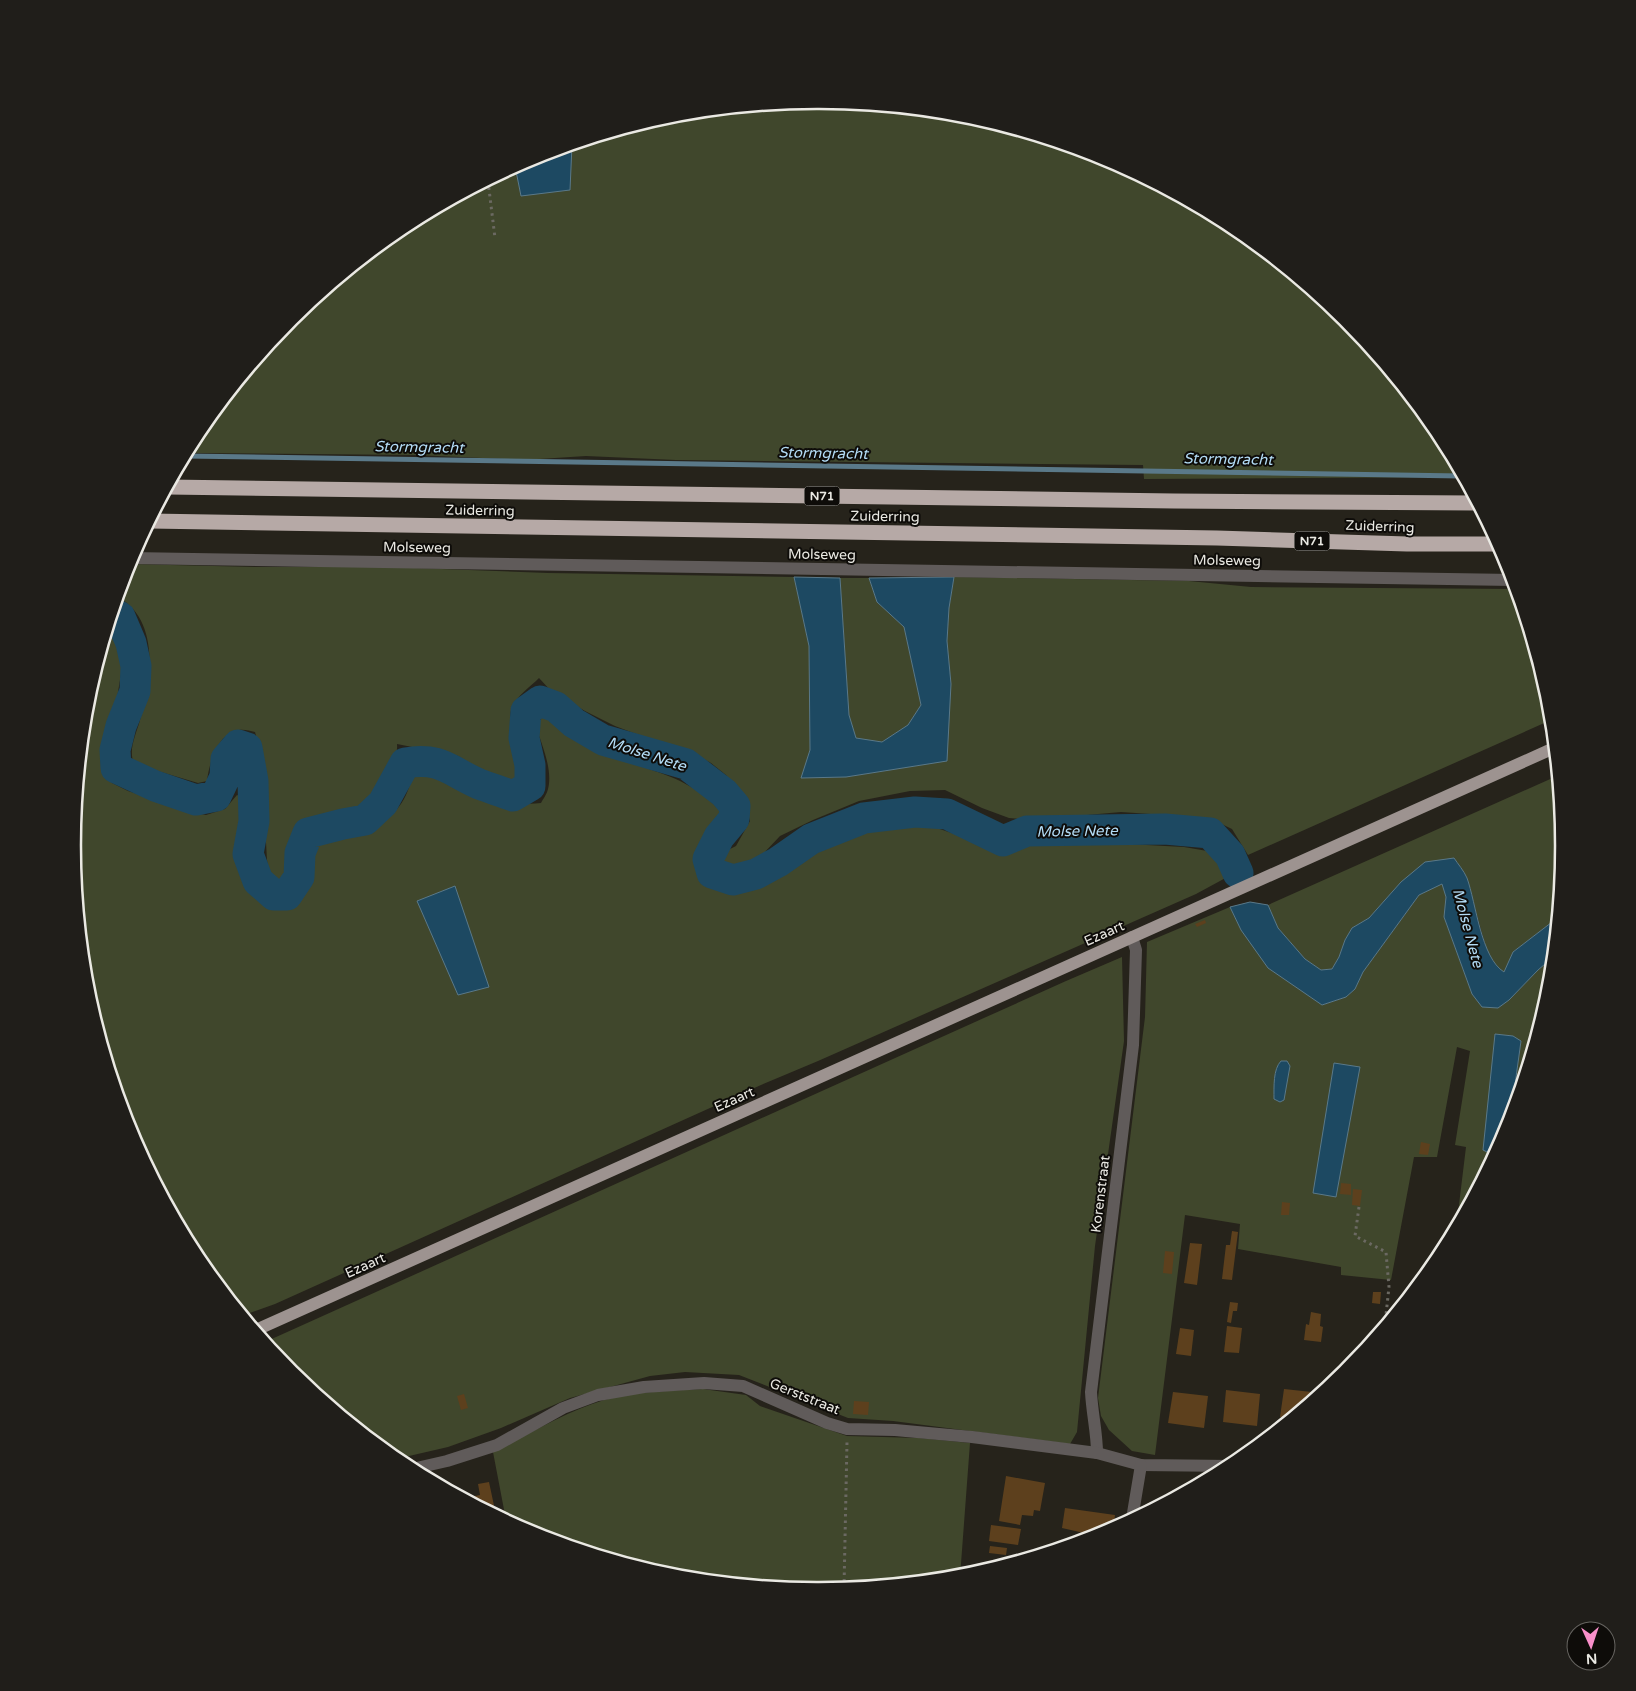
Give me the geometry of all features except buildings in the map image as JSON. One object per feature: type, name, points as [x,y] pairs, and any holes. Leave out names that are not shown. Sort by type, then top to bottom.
[{"type":"highway","name":"Zuiderring","points":[[175,487],[1174,501],[1470,503]]},
{"type":"highway","name":"Zuiderring","points":[[157,521],[1207,537],[1407,544],[1490,544]]},
{"type":"main road","name":"Ezaart","points":[[261,1328],[1548,751]]},
{"type":"street","name":"Molseweg","points":[[140,558],[1505,580]]},
{"type":"street","name":"Korenstraat","points":[[1097,1453],[1097,1437],[1092,1414],[1091,1392],[1133,1045],[1136,950],[1132,937]]},
{"type":"street","name":"Gerststraat","points":[[423,1467],[497,1445],[563,1408],[598,1395],[644,1387],[704,1383],[743,1386],[827,1423],[847,1429],[895,1430],[972,1437],[1097,1453],[1141,1465],[1215,1466]]},
{"type":"street","points":[[1133,1511],[1141,1465]]},
{"type":"path","points":[[489,187],[495,238]]},
{"type":"path","points":[[1359,1207],[1355,1236],[1386,1252],[1389,1287],[1386,1314]]},
{"type":"path","points":[[844,1581],[847,1429]]},
{"type":"green space","points":[[770,110],[866,110],[962,123],[1009,134],[1055,148],[1100,165],[1186,207],[1267,261],[1339,325],[1403,397],[1431,436],[1456,477],[1144,479],[1143,465],[676,460],[586,456],[524,460],[415,455],[195,453],[233,397],[264,360],[332,292],[369,261],[409,233],[450,207],[492,185],[536,165],[581,148],[627,134],[674,123]]},
{"type":"green space","points":[[137,564],[387,567],[548,573],[794,577],[809,646],[810,750],[802,778],[846,777],[933,763],[951,684],[947,641],[949,608],[954,577],[1189,581],[1251,587],[1508,589],[1530,655],[1544,723],[1248,855],[1232,829],[1209,818],[1121,812],[1030,820],[1009,818],[982,808],[945,790],[910,791],[859,801],[780,836],[762,855],[739,865],[726,866],[722,864],[724,852],[736,846],[750,821],[747,809],[739,793],[726,775],[711,763],[689,751],[660,743],[615,726],[585,711],[552,692],[539,678],[517,699],[510,713],[512,741],[520,775],[517,781],[502,779],[480,770],[458,756],[397,744],[395,759],[379,795],[371,801],[360,805],[311,819],[301,824],[295,831],[290,849],[287,880],[279,883],[269,874],[261,754],[255,732],[239,730],[225,736],[212,758],[207,781],[198,783],[134,764],[132,747],[148,688],[149,652],[147,636],[141,620],[131,607],[123,601]]},
{"type":"green space","points":[[840,578],[869,578],[877,602],[904,627],[921,705],[908,725],[882,742],[856,739],[849,715]]},
{"type":"green space","points":[[114,628],[120,640],[122,668],[117,698],[100,756],[102,771],[112,783],[128,791],[206,815],[225,809],[237,795],[244,798],[248,816],[244,849],[245,864],[254,889],[265,903],[276,907],[294,902],[305,876],[312,847],[318,840],[333,833],[371,827],[382,823],[401,804],[413,779],[421,769],[441,775],[497,799],[514,803],[541,803],[547,791],[549,774],[536,727],[543,715],[550,712],[556,715],[563,725],[586,740],[616,753],[653,764],[649,769],[689,786],[715,805],[723,814],[701,854],[703,875],[714,884],[724,888],[738,887],[778,875],[793,860],[828,842],[875,829],[922,823],[999,849],[1040,845],[1109,843],[1184,847],[1213,852],[1226,862],[1231,875],[1196,894],[761,1085],[275,1304],[249,1313],[205,1255],[157,1171],[137,1127],[120,1082],[106,1036],[95,989],[88,942],[81,846],[83,797],[95,702]]},
{"type":"green space","points":[[1551,779],[1555,846],[1550,924],[1513,952],[1505,973],[1497,968],[1487,951],[1466,876],[1401,882],[1369,918],[1352,928],[1332,969],[1321,970],[1305,959],[1278,928],[1268,905]]},
{"type":"green space","points":[[1442,883],[1446,897],[1444,917],[1472,994],[1482,1006],[1509,1000],[1545,964],[1530,1036],[1515,1085],[1521,1041],[1495,1034],[1491,1144],[1479,1171],[1458,1210],[1466,1147],[1455,1145],[1470,1051],[1457,1047],[1437,1157],[1414,1157],[1391,1280],[1341,1275],[1341,1267],[1238,1249],[1240,1224],[1185,1215],[1155,1455],[1132,1451],[1109,1430],[1101,1416],[1098,1398],[1145,1017],[1147,942],[1230,907],[1241,930],[1322,1005],[1346,997],[1355,989],[1363,972],[1419,895]]},
{"type":"green space","points":[[1122,957],[1124,1041],[1095,1246],[1077,1432],[1070,1444],[893,1421],[848,1418],[739,1375],[685,1372],[650,1376],[570,1398],[501,1428],[448,1447],[406,1456],[369,1430],[332,1399],[272,1339]]},
{"type":"green space","points":[[703,1389],[746,1395],[760,1406],[847,1436],[919,1438],[970,1443],[961,1568],[866,1581],[770,1581],[722,1576],[674,1568],[627,1557],[581,1543],[504,1512],[493,1452],[561,1417],[604,1400],[641,1393]]},
{"type":"water","points":[[572,152],[570,190],[521,196],[517,174]]},
{"type":"water","points":[[794,577],[840,578],[849,715],[856,738],[882,742],[908,725],[921,705],[904,627],[877,602],[869,578],[954,577],[949,608],[947,641],[951,684],[947,761],[846,777],[801,778],[810,750],[809,646]]},
{"type":"water","points":[[1454,858],[1463,870],[1467,878],[1485,943],[1496,965],[1504,972],[1513,952],[1550,924],[1545,964],[1509,1000],[1498,1008],[1482,1007],[1472,994],[1444,917],[1446,897],[1442,884],[1419,895],[1363,972],[1355,989],[1346,997],[1322,1005],[1268,968],[1241,930],[1230,907],[1250,902],[1268,905],[1278,928],[1305,959],[1321,970],[1332,969],[1352,928],[1369,918],[1401,882],[1425,862]]},
{"type":"water","points":[[455,886],[489,987],[458,995],[417,901]]},
{"type":"water","points":[[1495,1034],[1513,1036],[1521,1041],[1515,1085],[1488,1152],[1483,1150]]},
{"type":"water","points":[[1281,1061],[1287,1061],[1290,1066],[1284,1100],[1280,1102],[1274,1099],[1274,1089],[1275,1073]]},
{"type":"water","points":[[1334,1063],[1360,1067],[1336,1197],[1313,1193]]},
{"type":"waterway","name":"Stormgracht","points":[[193,456],[1455,476]]},
{"type":"waterway","name":"Molse Nete","points":[[118,616],[131,643],[136,666],[135,691],[121,726],[115,750],[116,768],[155,786],[196,800],[216,796],[225,777],[226,759],[238,745],[247,748],[253,781],[254,821],[248,854],[258,881],[274,895],[287,895],[299,877],[300,853],[308,833],[365,820],[383,803],[405,763],[428,762],[445,766],[479,784],[513,796],[530,786],[530,765],[524,738],[526,711],[540,701],[556,707],[574,723],[603,740],[686,764],[724,793],[735,806],[734,819],[719,837],[708,859],[712,873],[733,880],[756,874],[778,862],[811,839],[864,818],[915,812],[947,814],[1003,841],[1027,831],[1165,829],[1210,833],[1230,855],[1238,873]]}]
